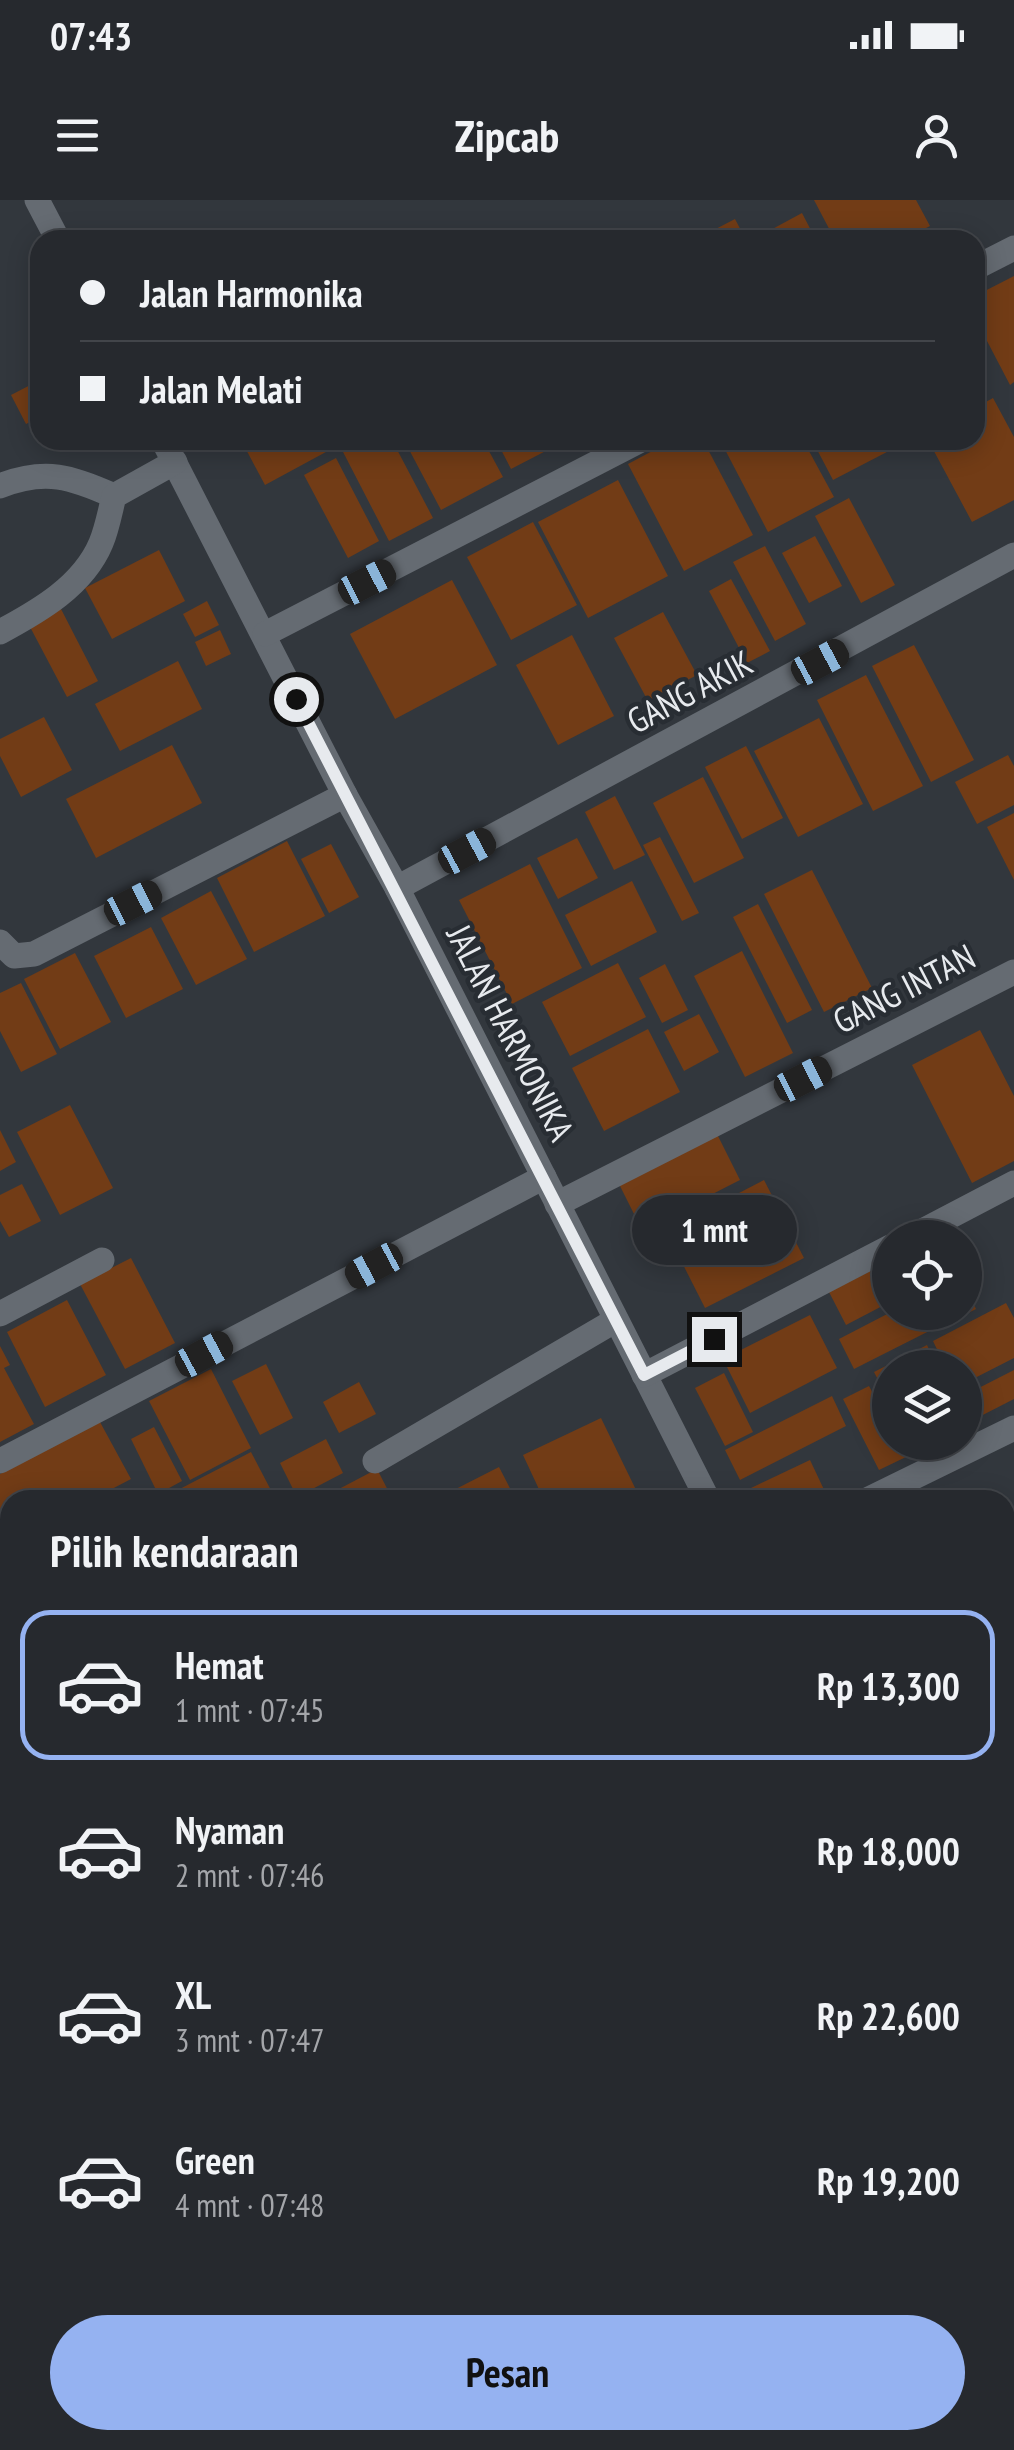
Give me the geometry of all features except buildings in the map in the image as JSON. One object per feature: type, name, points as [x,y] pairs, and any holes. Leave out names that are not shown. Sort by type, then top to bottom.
[{"type":"street","points":[[37,200],[53,230]]},
{"type":"street","points":[[985,263],[1014,248]]},
{"type":"street","points":[[264,634],[622,450]]},
{"type":"street","points":[[0,632],[76,583],[101,544],[114,496],[169,451]]},
{"type":"street","name":"JALAN HARMONIKA","points":[[169,451],[344,796],[397,888],[703,1490]]},
{"type":"street","points":[[0,486],[22,478],[70,476],[114,496]]},
{"type":"street","name":"GANG AKIK","points":[[397,888],[1014,555]]},
{"type":"street","points":[[0,942],[14,956],[34,954],[344,796]]},
{"type":"street","name":"GANG INTAN","points":[[558,1204],[1014,972]]},
{"type":"street","points":[[0,1461],[544,1177]]},
{"type":"street","points":[[943,1220],[1014,1183]]},
{"type":"street","points":[[644,1375],[872,1257]]},
{"type":"street","points":[[0,1314],[102,1260]]},
{"type":"street","points":[[375,1461],[616,1320]]},
{"type":"street","points":[[887,1490],[1014,1428]]},
{"type":"route","points":[[296,699],[344,796],[397,888],[644,1375],[714,1339]]}]
